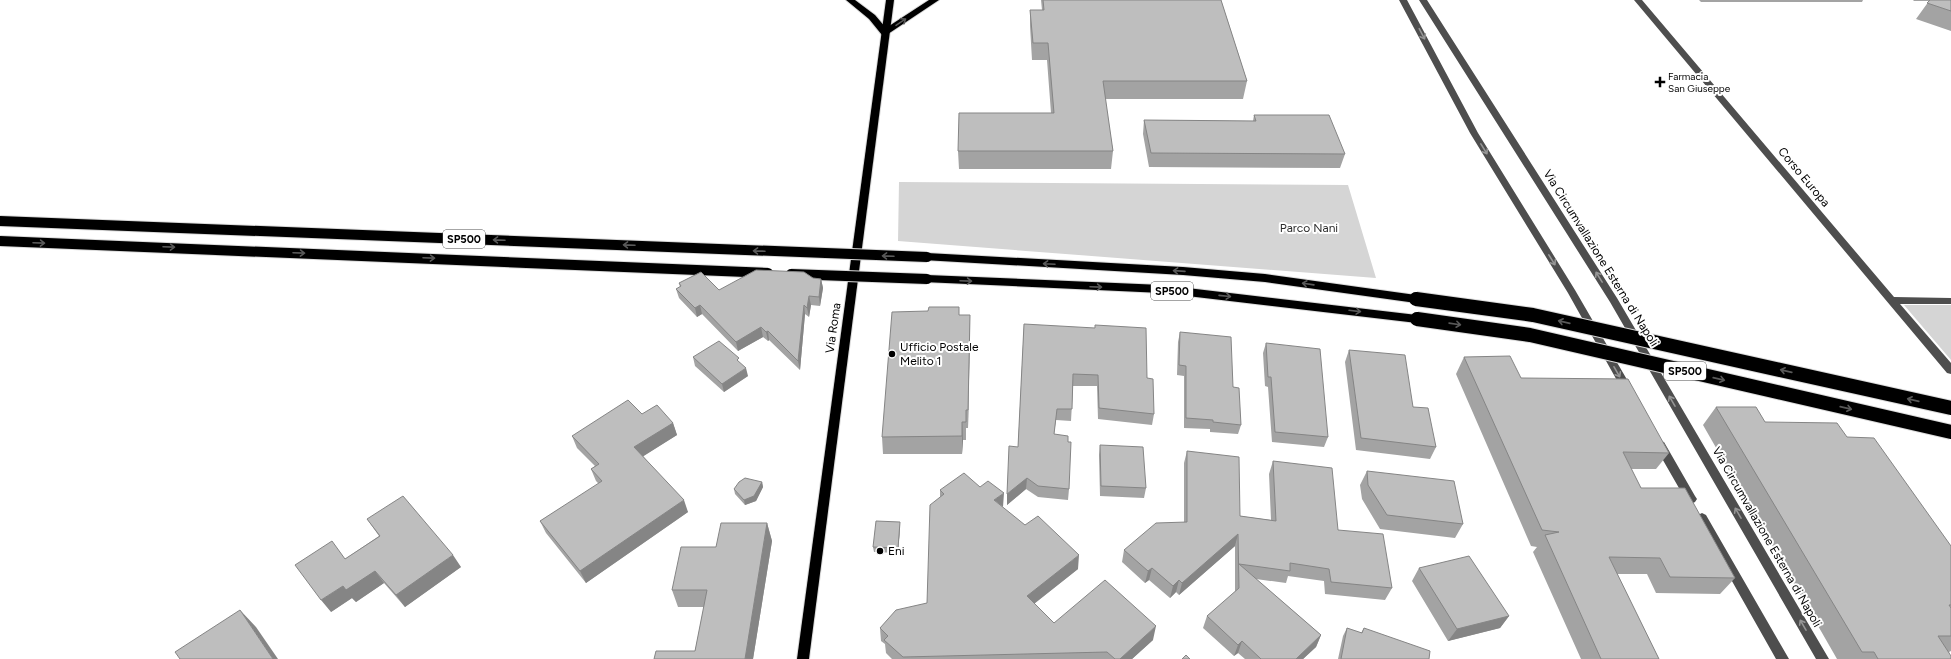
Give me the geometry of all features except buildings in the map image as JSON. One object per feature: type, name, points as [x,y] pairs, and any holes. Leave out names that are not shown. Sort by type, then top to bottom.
[{"type":"highway","points":[[850,0],[872,17],[885,33],[935,0]]},
{"type":"highway","name":"SP500","points":[[0,221],[928,257],[1182,271],[1265,278],[1533,315],[1951,408]]},
{"type":"highway","name":"SP500","points":[[0,241],[1162,289],[1417,319],[1530,336],[1951,432]]},
{"type":"main road","name":"Via Roma","points":[[803,659],[890,0]]},
{"type":"street","points":[[1403,0],[1474,133],[1572,292],[1634,400]]},
{"type":"street","name":"Via Circumvallazione Esterna di Napoli","points":[[1423,0],[1615,302],[1823,659]]},
{"type":"street","name":"Corso Europa","points":[[1638,0],[1951,370]]},
{"type":"street","points":[[1892,300],[1951,301]]},
{"type":"street","points":[[1653,434],[1783,659]]},
{"type":"green space","name":"Parco Nani","points":[[899,182],[1348,185],[1376,278],[898,241]]},
{"type":"green space","points":[[1904,305],[1951,305],[1951,360]]},
{"type":"place","name":"Farmacia San Giuseppe","points":[[1660,82]]},
{"type":"place","name":"Ufficio Postale Melito 1","points":[[892,354]]},
{"type":"place","name":"Eni","points":[[880,551]]}]
